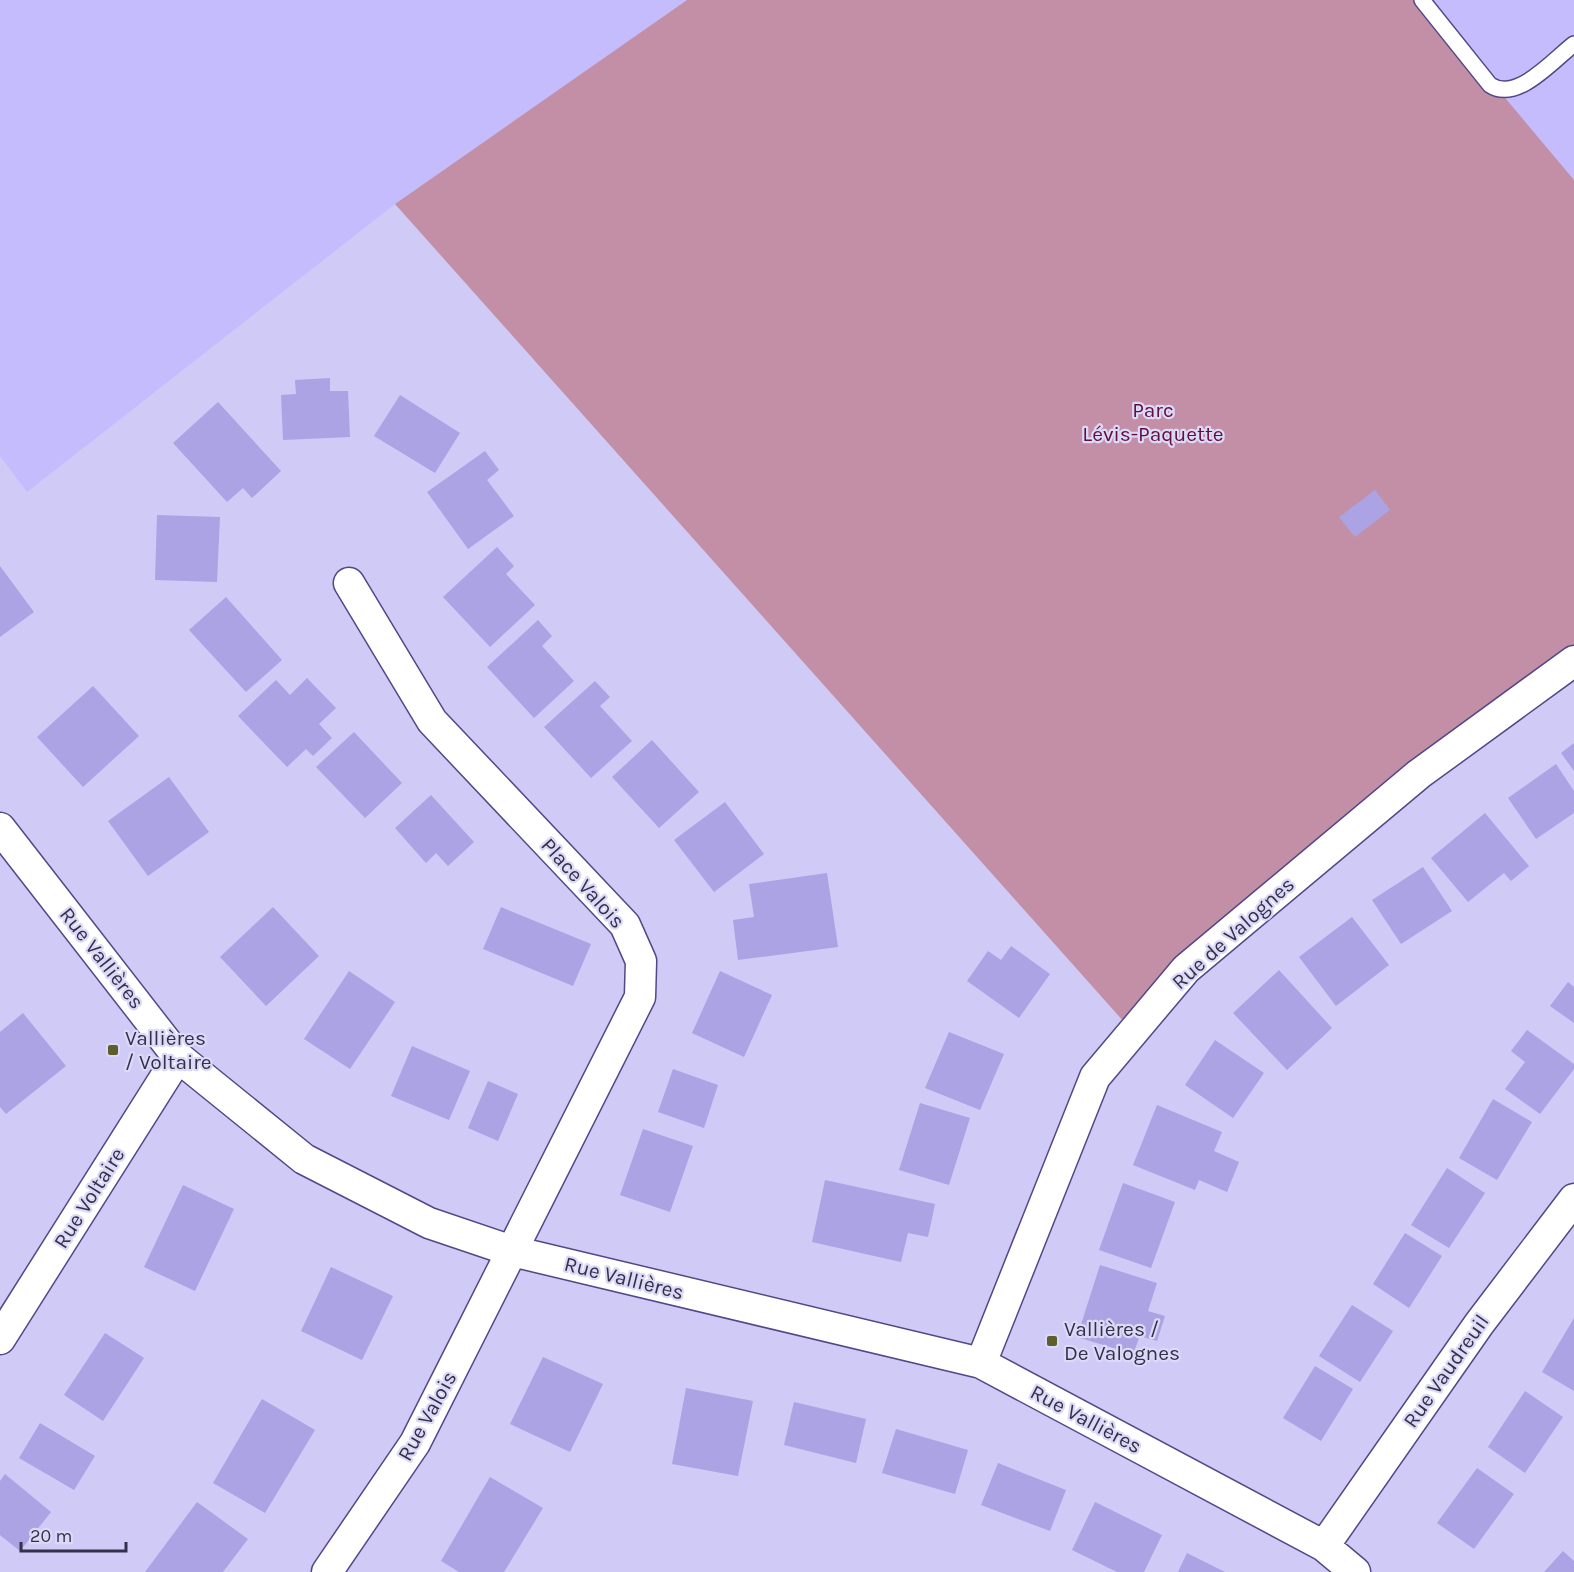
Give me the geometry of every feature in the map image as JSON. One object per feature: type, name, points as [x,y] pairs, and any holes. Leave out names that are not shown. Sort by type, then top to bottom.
[{"type":"street","name":"Place Valois","points":[[349,583],[432,722],[625,925],[640,961],[640,998],[512,1251]]},
{"type":"street","name":"Rue de Valognes","points":[[981,1363],[1095,1077],[1178,978],[1419,774],[1574,661]]},
{"type":"street","name":"Rue Vallières","points":[[0,828],[178,1057],[304,1159],[429,1224],[512,1251],[981,1363],[1323,1546],[1355,1572]]},
{"type":"street","name":"Rue Voltaire","points":[[0,1339],[178,1057]]},
{"type":"street","name":"Rue Vaudreuil","points":[[1323,1546],[1479,1324],[1571,1209]]},
{"type":"street","name":"Rue Valois","points":[[327,1572],[415,1443],[512,1251]]},
{"type":"lane","points":[[1422,0],[1490,85],[1497,90],[1510,90],[1521,86],[1574,44]]},
{"type":"shaded area","points":[[0,0],[687,0],[395,204],[27,492],[0,456]]},
{"type":"shaded area","points":[[1413,0],[1574,0],[1574,200]]},
{"type":"green space","name":"Parc Lévis-Paquette","points":[[687,0],[1423,0],[1574,180],[1574,669],[1186,969],[1133,1032],[395,204]]},
{"type":"building","points":[[330,378],[330,391],[348,391],[350,437],[283,440],[281,395],[296,394],[295,380]]},
{"type":"building","points":[[400,395],[460,433],[435,473],[374,436]]},
{"type":"building","points":[[218,402],[281,471],[252,498],[243,488],[227,502],[173,443]]},
{"type":"building","points":[[485,451],[499,470],[487,480],[514,516],[468,549],[427,492]]},
{"type":"building","points":[[1375,490],[1390,510],[1355,537],[1339,517]]},
{"type":"building","points":[[157,515],[220,517],[217,582],[155,580]]},
{"type":"building","points":[[497,547],[514,566],[506,574],[535,605],[490,647],[443,597]]},
{"type":"building","points":[[0,566],[34,612],[0,637]]},
{"type":"building","points":[[226,597],[282,660],[246,692],[189,630]]},
{"type":"building","points":[[538,620],[552,636],[542,646],[574,681],[534,718],[487,667]]},
{"type":"building","points":[[307,678],[336,708],[319,724],[332,738],[313,756],[306,749],[287,767],[238,716],[276,680],[290,695]]},
{"type":"building","points":[[595,681],[610,697],[600,706],[632,741],[591,778],[544,727]]},
{"type":"building","points":[[93,686],[139,736],[83,787],[37,737]]},
{"type":"building","points":[[354,732],[402,783],[365,818],[316,767]]},
{"type":"building","points":[[652,740],[699,792],[659,828],[612,777]]},
{"type":"building","points":[[1574,743],[1574,771],[1561,753]]},
{"type":"building","points":[[1556,764],[1574,791],[1574,813],[1536,839],[1508,798]]},
{"type":"building","points":[[169,777],[209,832],[148,876],[108,821]]},
{"type":"building","points":[[431,795],[474,842],[448,866],[436,853],[426,863],[395,828]]},
{"type":"building","points":[[725,802],[764,854],[714,892],[674,840]]},
{"type":"building","points":[[1485,813],[1529,866],[1511,881],[1504,873],[1468,902],[1431,858]]},
{"type":"building","points":[[1423,867],[1452,911],[1401,944],[1372,900]]},
{"type":"building","points":[[827,873],[838,947],[738,960],[733,920],[754,917],[749,884]]},
{"type":"building","points":[[273,907],[319,956],[266,1006],[220,957]]},
{"type":"building","points":[[501,907],[591,944],[573,986],[483,949]]},
{"type":"building","points":[[1352,917],[1389,965],[1336,1006],[1299,957]]},
{"type":"building","points":[[1011,946],[1050,974],[1019,1018],[967,981],[988,951],[1001,960]]},
{"type":"building","points":[[1279,970],[1332,1028],[1287,1070],[1233,1013]]},
{"type":"building","points":[[349,971],[395,1002],[350,1069],[304,1039]]},
{"type":"building","points":[[720,971],[772,995],[744,1057],[692,1033]]},
{"type":"building","points":[[1568,982],[1574,987],[1574,1023],[1550,1006]]},
{"type":"building","points":[[23,1013],[66,1066],[6,1114],[0,1107],[0,1032]]},
{"type":"building","points":[[1527,1030],[1574,1064],[1574,1069],[1540,1114],[1505,1089],[1525,1062],[1511,1051]]},
{"type":"building","points":[[949,1032],[1004,1054],[980,1110],[925,1088]]},
{"type":"building","points":[[1215,1040],[1264,1073],[1233,1118],[1185,1085]]},
{"type":"building","points":[[412,1046],[470,1071],[449,1120],[391,1096]]},
{"type":"building","points":[[673,1069],[718,1085],[704,1128],[658,1112]]},
{"type":"building","points":[[488,1081],[518,1094],[498,1141],[468,1128]]},
{"type":"building","points":[[1493,1099],[1532,1122],[1497,1180],[1459,1158]]},
{"type":"building","points":[[920,1103],[970,1118],[949,1185],[899,1170]]},
{"type":"building","points":[[1157,1105],[1222,1132],[1214,1151],[1239,1162],[1227,1192],[1199,1180],[1195,1190],[1133,1165]]},
{"type":"building","points":[[643,1129],[693,1146],[670,1212],[620,1195]]},
{"type":"building","points":[[1447,1168],[1485,1193],[1449,1248],[1411,1225]]},
{"type":"building","points":[[825,1180],[935,1204],[928,1237],[908,1233],[901,1262],[812,1242]]},
{"type":"building","points":[[1123,1183],[1175,1202],[1151,1268],[1099,1250]]},
{"type":"building","points":[[183,1185],[234,1209],[195,1291],[144,1267]]},
{"type":"building","points":[[1405,1233],[1442,1256],[1409,1308],[1373,1284]]},
{"type":"building","points":[[1100,1265],[1157,1283],[1148,1311],[1165,1316],[1157,1341],[1140,1336],[1133,1354],[1077,1337]]},
{"type":"building","points":[[331,1267],[393,1296],[362,1360],[301,1331]]},
{"type":"building","points":[[1352,1305],[1393,1331],[1360,1382],[1319,1356]]},
{"type":"building","points":[[1574,1318],[1574,1391],[1542,1372]]},
{"type":"building","points":[[105,1333],[144,1358],[103,1421],[64,1395]]},
{"type":"building","points":[[543,1357],[603,1384],[570,1452],[510,1424]]},
{"type":"building","points":[[1315,1366],[1353,1389],[1321,1441],[1283,1418]]},
{"type":"building","points":[[686,1388],[753,1401],[738,1476],[672,1464]]},
{"type":"building","points":[[1525,1391],[1563,1417],[1525,1473],[1488,1447]]},
{"type":"building","points":[[262,1399],[315,1430],[265,1513],[213,1483]]},
{"type":"building","points":[[794,1402],[866,1419],[856,1463],[784,1445]]},
{"type":"building","points":[[40,1423],[95,1456],[74,1490],[19,1458]]},
{"type":"building","points":[[896,1429],[968,1450],[955,1494],[882,1473]]},
{"type":"building","points":[[998,1463],[1066,1490],[1050,1531],[981,1505]]},
{"type":"building","points":[[1477,1468],[1514,1494],[1474,1549],[1437,1523]]},
{"type":"building","points":[[5,1474],[51,1512],[20,1551],[0,1535],[0,1481]]},
{"type":"building","points":[[490,1477],[543,1508],[504,1572],[459,1572],[441,1561]]},
{"type":"building","points":[[197,1502],[248,1539],[223,1572],[145,1572]]},
{"type":"building","points":[[1095,1502],[1162,1535],[1144,1572],[1117,1572],[1072,1550]]},
{"type":"building","points":[[1563,1551],[1574,1561],[1574,1572],[1544,1572]]},
{"type":"building","points":[[1187,1553],[1225,1572],[1178,1572]]},
{"type":"place","name":"Vallières / Voltaire","points":[[113,1050]]},
{"type":"place","name":"Vallières / De Valognes","points":[[1052,1341]]}]
